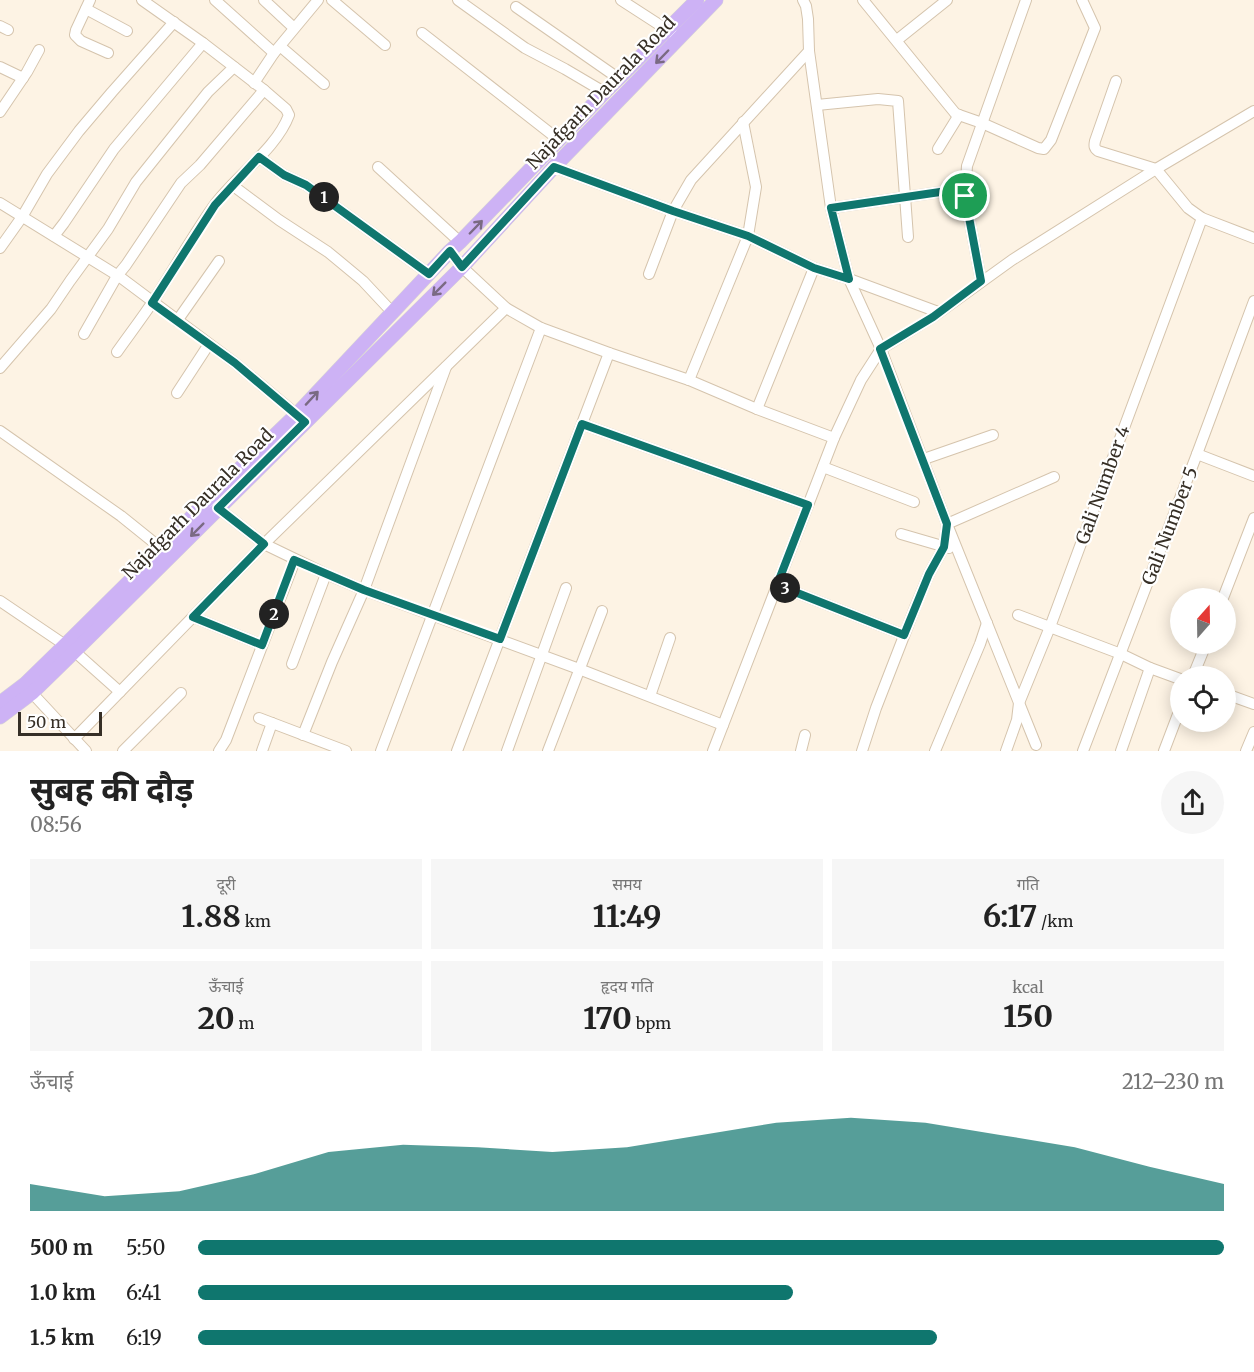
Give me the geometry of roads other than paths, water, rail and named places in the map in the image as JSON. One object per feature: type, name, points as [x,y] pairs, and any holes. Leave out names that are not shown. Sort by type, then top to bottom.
[{"type":"main road","name":"Najafgarh Daurala Road","points":[[301,418],[392,312],[604,92],[697,0]]},
{"type":"main road","name":"Najafgarh Daurala Road","points":[[0,703],[70,648],[301,418],[462,267],[554,167],[716,0]]},
{"type":"main road","name":"Najafgarh Daurala Road","points":[[0,717],[32,693],[70,648],[162,549],[213,504]]},
{"type":"street","points":[[117,352],[152,303],[215,205],[273,141],[289,115],[286,109],[204,42],[142,0]]},
{"type":"street","points":[[215,0],[324,84]]},
{"type":"street","points":[[264,0],[294,28]]},
{"type":"street","points":[[332,0],[385,45]]},
{"type":"street","points":[[458,0],[525,48],[604,92]]},
{"type":"street","points":[[621,0],[680,38]]},
{"type":"street","points":[[803,0],[808,19],[809,51],[831,208],[849,279],[880,349],[947,524],[1036,745]]},
{"type":"street","points":[[863,0],[947,105],[959,116],[1044,149],[1051,140],[1095,28],[1082,0]]},
{"type":"street","points":[[897,40],[947,0]]},
{"type":"street","points":[[981,281],[965,196],[967,166],[1026,0]]},
{"type":"street","points":[[84,334],[117,276],[181,183],[200,165],[259,87],[277,50],[316,1]]},
{"type":"street","points":[[108,52],[76,38],[76,30],[88,4],[127,31]]},
{"type":"street","points":[[516,7],[618,78]]},
{"type":"street","points":[[0,248],[22,217],[47,174],[79,131],[174,22]]},
{"type":"street","points":[[422,33],[559,140]]},
{"type":"street","points":[[54,236],[114,149],[204,42]]},
{"type":"street","points":[[0,112],[39,50]]},
{"type":"street","points":[[649,274],[673,211],[691,180],[809,51]]},
{"type":"street","points":[[0,67],[23,78]]},
{"type":"street","points":[[0,368],[51,309],[108,229],[136,182],[208,92],[234,67]]},
{"type":"street","points":[[1116,81],[1095,141],[1095,149],[1156,169],[1188,208],[1202,218],[1254,238]]},
{"type":"street","points":[[817,105],[878,99],[898,101],[908,237]]},
{"type":"street","points":[[713,751],[834,438],[861,381],[880,349],[939,312],[1012,260],[1156,169],[1254,111]]},
{"type":"street","points":[[938,149],[959,116]]},
{"type":"street","points":[[689,380],[748,236],[756,188],[743,122]]},
{"type":"street","points":[[259,157],[284,175],[306,185],[429,274]]},
{"type":"street","points":[[378,167],[455,247],[462,267],[506,308],[542,327],[689,380],[834,438]]},
{"type":"street","points":[[554,167],[748,236],[814,268],[939,312]]},
{"type":"street","points":[[232,185],[279,220],[328,252],[363,281],[392,312]]},
{"type":"street","points":[[831,208],[940,192],[965,196]]},
{"type":"street","points":[[0,203],[117,276],[235,363],[301,418]]},
{"type":"street","name":"Gali Number 4","points":[[1006,751],[1017,720],[1019,703],[1050,627],[1202,218]]},
{"type":"street","points":[[177,321],[219,261]]},
{"type":"street","points":[[757,409],[814,268]]},
{"type":"street","name":"Gali Number 5","points":[[1083,751],[1254,301]]},
{"type":"street","points":[[74,740],[264,544],[506,308]]},
{"type":"street","points":[[381,751],[542,327]]},
{"type":"street","points":[[177,393],[209,344]]},
{"type":"street","points":[[457,751],[609,353]]},
{"type":"street","points":[[303,735],[364,590],[447,364]]},
{"type":"street","points":[[582,424],[808,505]]},
{"type":"street","points":[[0,431],[121,516],[162,549]]},
{"type":"street","points":[[924,459],[993,435]]},
{"type":"street","points":[[1197,454],[1254,477]]},
{"type":"street","points":[[823,467],[914,502]]},
{"type":"street","points":[[947,524],[1054,477]]},
{"type":"street","points":[[213,504],[264,544],[326,574],[723,725]]},
{"type":"street","points":[[1227,588],[1254,518]]},
{"type":"street","points":[[862,751],[904,635],[929,574],[944,547],[947,524]]},
{"type":"street","points":[[901,534],[958,550]]},
{"type":"street","points":[[219,751],[226,740],[294,560]]},
{"type":"street","points":[[292,664],[326,574]]},
{"type":"street","points":[[777,585],[904,635]]},
{"type":"street","points":[[507,751],[566,588]]},
{"type":"street","points":[[0,601],[70,648],[120,692]]},
{"type":"street","points":[[548,751],[602,611]]},
{"type":"street","points":[[1018,615],[1170,675]]},
{"type":"street","points":[[193,617],[262,645]]},
{"type":"street","points":[[935,751],[987,623]]},
{"type":"street","points":[[650,696],[670,638]]},
{"type":"street","points":[[1121,751],[1150,668]]},
{"type":"street","points":[[32,693],[86,751]]},
{"type":"street","points":[[123,751],[181,693]]},
{"type":"street","points":[[1236,698],[1254,705]]},
{"type":"street","points":[[259,718],[334,749],[346,751]]},
{"type":"street","points":[[1017,720],[1029,725]]},
{"type":"street","points":[[262,751],[273,723]]},
{"type":"street","points":[[1164,751],[1171,732]]},
{"type":"street","points":[[801,751],[806,735]]}]
